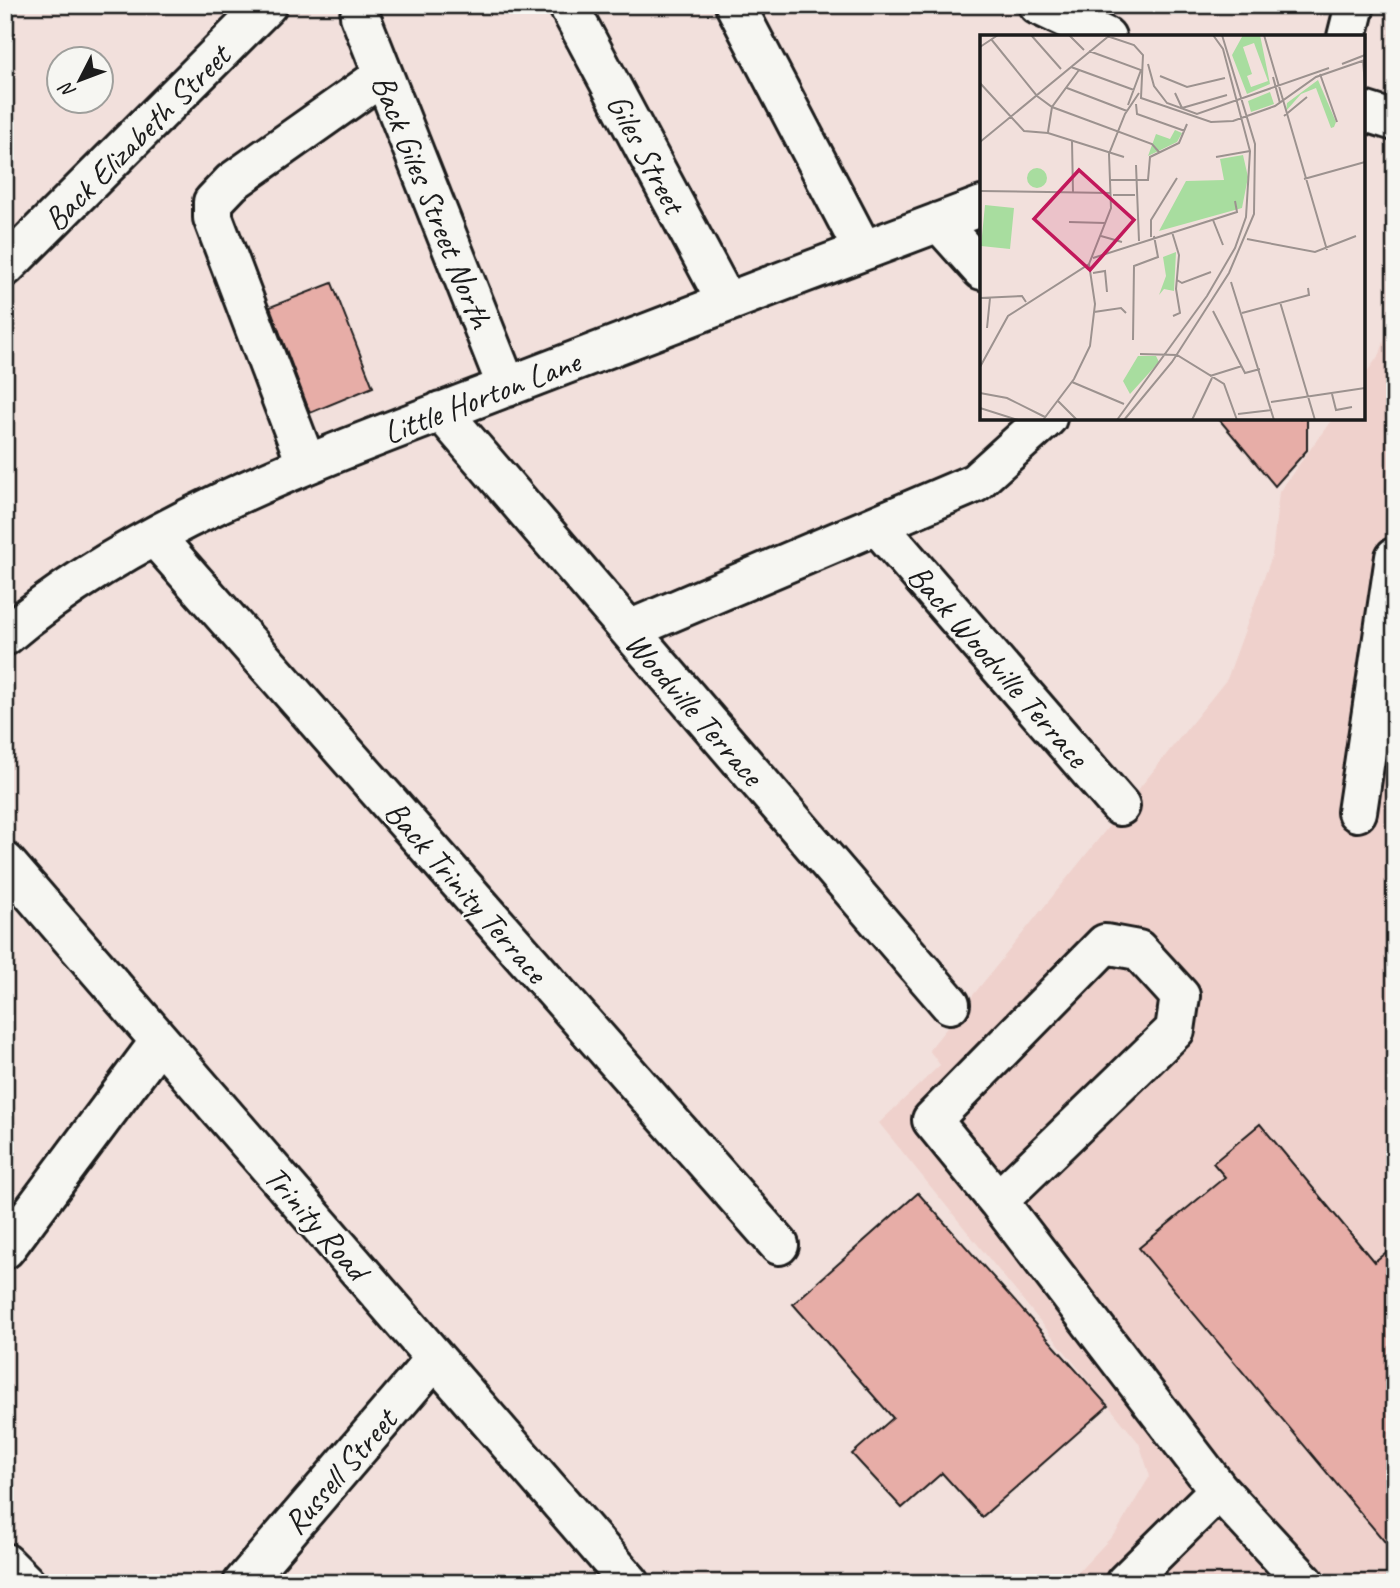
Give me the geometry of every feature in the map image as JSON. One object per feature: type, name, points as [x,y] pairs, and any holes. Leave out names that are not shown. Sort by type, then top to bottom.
[{"type":"street","name":"Back Elizabeth Street","points":[[5,267],[267,5]]},
{"type":"street","name":"Giles Street","points":[[568,5],[726,301]]},
{"type":"street","points":[[736,5],[863,250]]},
{"type":"street","points":[[1038,5],[1102,35]]},
{"type":"street","points":[[1348,35],[1355,5]]},
{"type":"street","name":"Back Giles Street North","points":[[360,16],[507,387]]},
{"type":"street","points":[[306,463],[213,218],[213,202],[232,182],[383,76]]},
{"type":"street","points":[[1365,112],[1395,121]]},
{"type":"street","name":"Little Horton Lane","points":[[5,636],[35,612],[155,537],[306,463],[726,301],[980,207]]},
{"type":"street","points":[[939,222],[980,268]]},
{"type":"street","name":"Woodville Terrace","points":[[441,411],[950,1004]]},
{"type":"street","points":[[629,630],[888,538],[975,483],[1045,420]]},
{"type":"street","name":"Back Trinity Terrace","points":[[155,537],[779,1245]]},
{"type":"street","name":"Back Woodville Terrace","points":[[888,538],[1120,806]]},
{"type":"street","points":[[1357,812],[1395,557]]},
{"type":"street","name":"Trinity Road","points":[[5,862],[630,1583]]},
{"type":"street","points":[[998,1201],[1175,1030],[1180,996],[1138,950],[1105,944],[932,1120],[998,1201],[1219,1490],[1305,1583]]},
{"type":"street","points":[[5,1249],[160,1041]]},
{"type":"street","name":"Russell Street","points":[[243,1583],[435,1359]]},
{"type":"street","points":[[1125,1583],[1219,1490]]},
{"type":"street","points":[[5,1563],[25,1583]]},
{"type":"shaded area","points":[[1395,308],[1395,1583],[1068,1583],[1117,1531],[1150,1476],[1139,1443],[879,1123],[940,1065],[929,1050],[1227,679],[1272,556],[1279,492],[1332,420],[1365,420],[1365,374],[1380,354]]},
{"type":"building","points":[[332,283],[373,387],[310,413],[270,307]]},
{"type":"building","points":[[1220,420],[1307,420],[1307,450],[1275,486]]},
{"type":"building","points":[[1260,1124],[1374,1262],[1395,1245],[1395,1554],[1139,1248],[1225,1177],[1213,1163]]},
{"type":"building","points":[[918,1193],[1108,1406],[982,1517],[942,1473],[902,1508],[852,1454],[893,1418],[793,1304]]}]
